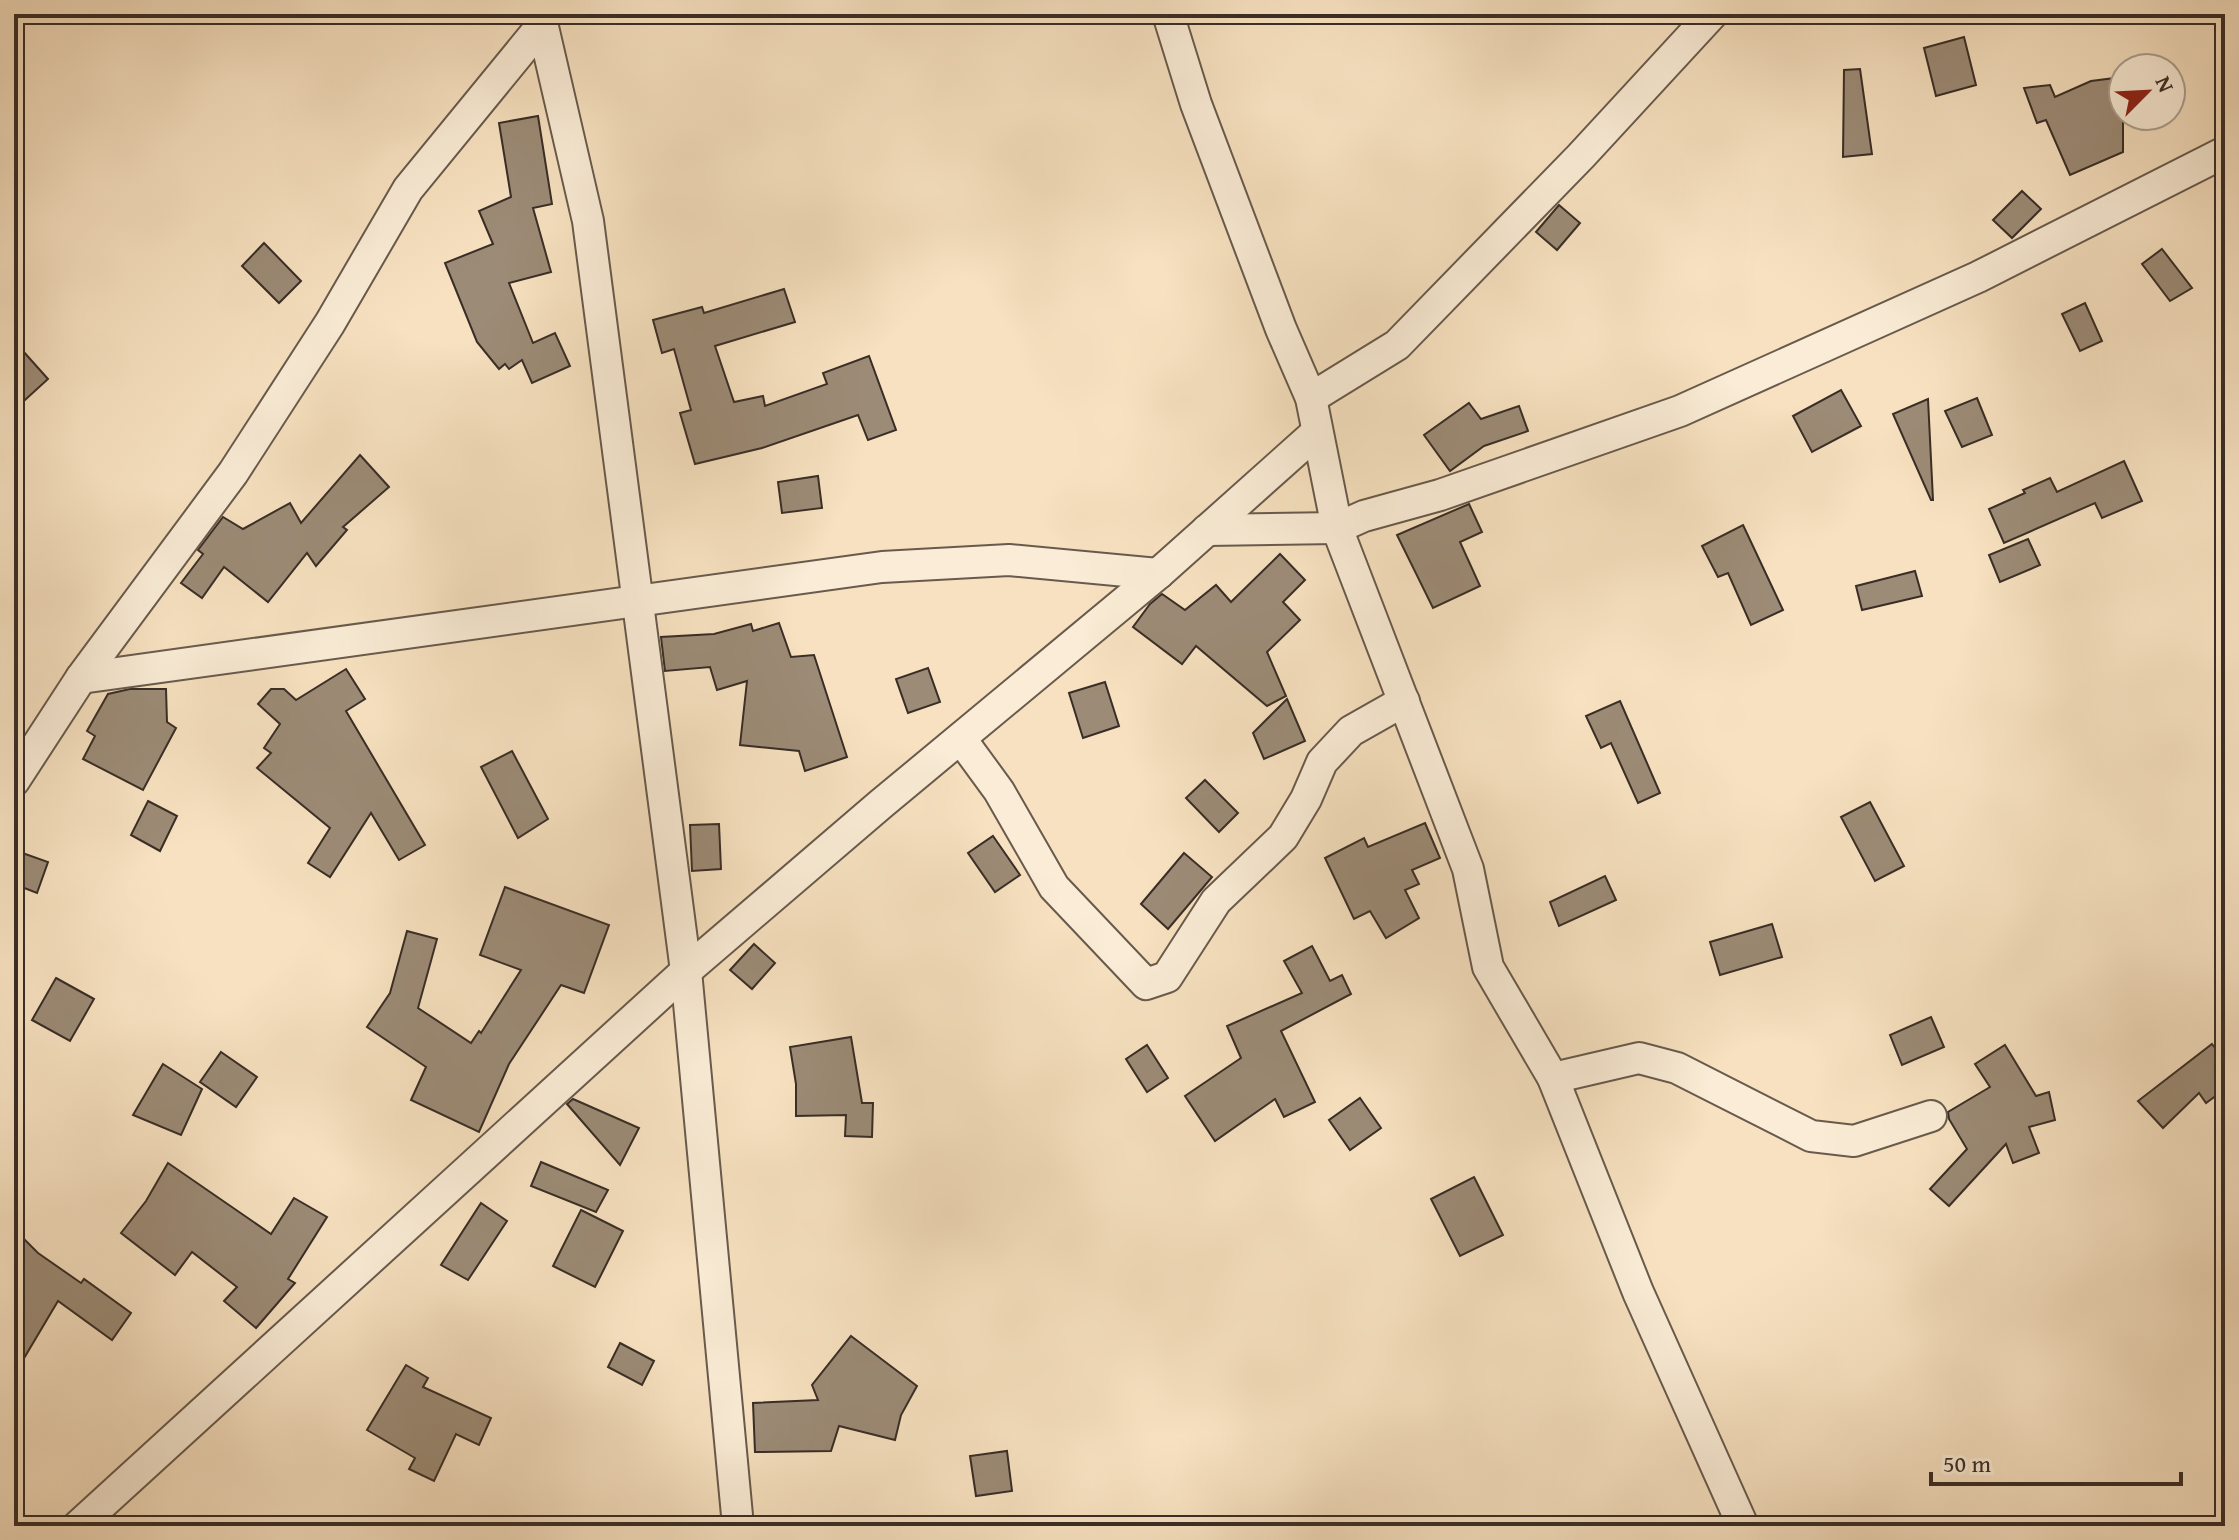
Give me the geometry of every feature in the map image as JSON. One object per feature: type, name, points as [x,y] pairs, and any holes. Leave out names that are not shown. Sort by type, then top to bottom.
[{"type":"street","points":[[1168,14],[1201,118],[1281,329],[1311,398],[1337,528],[1468,869],[1488,967],[1553,1078],[1638,1292],[1743,1526]]},
{"type":"street","points":[[1311,398],[1397,345],[1581,156],[1712,14]]},
{"type":"street","points":[[542,19],[588,221],[686,971],[738,1526]]},
{"type":"street","points":[[14,781],[81,678],[233,473],[330,323],[408,189],[542,19]]},
{"type":"street","points":[[1207,530],[1337,528],[1364,516],[1440,495],[1680,411],[1978,277],[2225,152]]},
{"type":"street","points":[[78,1526],[686,971],[1158,574],[1317,432]]},
{"type":"street","points":[[81,678],[882,567],[1009,560],[1158,574]]},
{"type":"street","points":[[961,739],[999,791],[1054,887],[1146,984],[1167,977],[1216,901],[1283,837],[1306,799],[1322,762],[1351,731],[1404,701]]},
{"type":"street","points":[[1553,1078],[1639,1058],[1677,1068],[1811,1136],[1854,1141],[1931,1116]]},
{"type":"building","points":[[1964,37],[1976,85],[1936,96],[1924,48]]},
{"type":"building","points":[[1860,69],[1872,154],[1843,157],[1844,70]]},
{"type":"building","points":[[2107,79],[2107,132],[2123,132],[2123,152],[2070,175],[2046,120],[2037,123],[2024,88],[2050,85],[2055,97],[2091,81]]},
{"type":"building","points":[[538,116],[552,204],[533,208],[551,272],[509,283],[533,343],[555,333],[570,366],[532,383],[522,360],[509,369],[505,364],[499,369],[477,342],[445,263],[493,244],[479,211],[511,197],[499,123]]},
{"type":"building","points":[[2022,191],[2041,209],[2012,238],[1993,220]]},
{"type":"building","points":[[1559,205],[1580,223],[1557,250],[1536,232]]},
{"type":"building","points":[[264,243],[301,281],[279,303],[242,266]]},
{"type":"building","points":[[2162,249],[2192,288],[2170,301],[2142,264]]},
{"type":"building","points":[[784,289],[795,322],[715,346],[734,402],[763,396],[765,406],[827,384],[823,373],[869,356],[896,430],[868,440],[858,415],[762,448],[695,464],[680,413],[691,410],[674,349],[662,353],[653,320],[702,307],[704,313]]},
{"type":"building","points":[[2085,303],[2102,341],[2080,351],[2062,314]]},
{"type":"building","points":[[14,341],[48,379],[14,410]]},
{"type":"building","points":[[1841,390],[1861,426],[1812,452],[1793,416]]},
{"type":"building","points":[[1977,398],[1992,435],[1962,447],[1945,411]]},
{"type":"building","points":[[1928,399],[1933,500],[1893,414]]},
{"type":"building","points":[[1469,403],[1481,419],[1519,406],[1528,431],[1484,446],[1450,471],[1424,435]]},
{"type":"building","points":[[360,455],[389,487],[343,527],[347,530],[316,566],[307,553],[268,602],[224,567],[202,598],[181,583],[203,554],[198,550],[223,517],[243,529],[290,503],[301,523]]},
{"type":"building","points":[[2124,461],[2142,501],[2102,518],[2095,503],[2004,543],[1989,509],[2050,478],[2057,492]]},
{"type":"building","points":[[818,476],[822,508],[782,513],[778,482]]},
{"type":"building","points":[[1469,504],[1482,532],[1460,542],[1480,586],[1433,608],[1397,535]]},
{"type":"building","points":[[1743,525],[1783,610],[1751,625],[1728,573],[1718,577],[1702,546]]},
{"type":"building","points":[[2028,539],[2040,565],[2000,582],[1989,555]]},
{"type":"building","points":[[1280,554],[1305,580],[1283,602],[1300,620],[1267,652],[1286,696],[1267,706],[1196,646],[1182,664],[1133,627],[1150,604],[1162,594],[1185,610],[1216,585],[1231,602]]},
{"type":"building","points":[[1915,571],[1922,596],[1862,610],[1856,586]]},
{"type":"building","points":[[779,623],[791,657],[814,655],[847,757],[805,771],[799,751],[740,745],[747,681],[717,690],[710,667],[665,671],[661,637],[714,634],[751,624],[753,631]]},
{"type":"building","points":[[928,668],[940,702],[908,713],[896,679]]},
{"type":"building","points":[[346,669],[365,699],[346,711],[425,845],[399,860],[371,813],[330,877],[308,863],[330,828],[257,768],[271,753],[264,748],[280,724],[258,704],[271,689],[284,689],[296,700]]},
{"type":"building","points":[[1105,682],[1119,726],[1083,738],[1069,693]]},
{"type":"building","points":[[130,689],[166,689],[167,722],[176,728],[143,790],[83,759],[95,736],[87,731],[108,694]]},
{"type":"building","points":[[1287,699],[1305,741],[1264,759],[1253,733]]},
{"type":"building","points":[[1620,701],[1660,793],[1638,803],[1611,743],[1601,748],[1586,716]]},
{"type":"building","points":[[512,751],[548,819],[518,838],[481,767]]},
{"type":"building","points":[[1205,780],[1238,813],[1219,832],[1186,798]]},
{"type":"building","points":[[148,801],[177,816],[160,851],[131,835]]},
{"type":"building","points":[[1870,802],[1904,866],[1875,881],[1841,817]]},
{"type":"building","points":[[1425,823],[1440,858],[1412,870],[1419,884],[1405,890],[1419,918],[1386,938],[1370,911],[1354,919],[1325,858],[1364,838],[1368,847]]},
{"type":"building","points":[[719,824],[721,869],[692,871],[690,825]]},
{"type":"building","points":[[993,836],[1020,875],[995,892],[968,853]]},
{"type":"building","points":[[14,850],[48,862],[37,893],[14,884]]},
{"type":"building","points":[[1184,853],[1212,877],[1168,929],[1141,904]]},
{"type":"building","points":[[1605,876],[1616,900],[1559,926],[1550,902]]},
{"type":"building","points":[[505,887],[609,925],[584,993],[561,985],[509,1064],[479,1132],[411,1100],[426,1067],[367,1027],[390,993],[407,931],[437,939],[418,1008],[471,1043],[479,1031],[481,1033],[521,970],[480,955]]},
{"type":"building","points":[[1772,924],[1782,957],[1720,975],[1710,942]]},
{"type":"building","points":[[754,944],[775,963],[752,989],[730,970]]},
{"type":"building","points":[[1312,946],[1330,981],[1342,975],[1351,994],[1281,1031],[1315,1102],[1284,1117],[1275,1099],[1215,1141],[1185,1096],[1241,1058],[1227,1026],[1302,993],[1284,961]]},
{"type":"building","points":[[56,978],[94,999],[70,1041],[32,1020]]},
{"type":"building","points":[[1931,1017],[1944,1047],[1902,1065],[1890,1035]]},
{"type":"building","points":[[851,1037],[862,1103],[873,1103],[872,1137],[845,1136],[846,1115],[796,1116],[796,1084],[790,1047]]},
{"type":"building","points":[[2212,1044],[2225,1061],[2225,1089],[2206,1103],[2199,1093],[2163,1128],[2138,1101]]},
{"type":"building","points":[[1147,1045],[1168,1078],[1147,1092],[1126,1059]]},
{"type":"building","points":[[2005,1045],[2036,1096],[2049,1092],[2055,1120],[2029,1127],[2039,1153],[2013,1163],[2006,1144],[1949,1206],[1930,1189],[1967,1149],[1948,1112],[1990,1087],[1975,1064]]},
{"type":"building","points":[[221,1052],[257,1077],[236,1107],[200,1082]]},
{"type":"building","points":[[163,1064],[202,1089],[181,1135],[133,1115]]},
{"type":"building","points":[[1360,1098],[1381,1128],[1350,1150],[1329,1120]]},
{"type":"building","points":[[573,1099],[639,1128],[620,1165],[567,1104]]},
{"type":"building","points":[[541,1162],[608,1190],[596,1212],[531,1186]]},
{"type":"building","points":[[168,1163],[271,1234],[294,1198],[327,1217],[288,1279],[295,1283],[256,1328],[224,1301],[237,1287],[192,1252],[175,1275],[121,1233],[146,1201]]},
{"type":"building","points":[[1474,1177],[1503,1235],[1460,1256],[1431,1199]]},
{"type":"building","points":[[481,1203],[507,1221],[468,1280],[441,1265]]},
{"type":"building","points":[[581,1210],[623,1231],[595,1287],[553,1266]]},
{"type":"building","points":[[14,1229],[38,1253],[81,1283],[84,1279],[131,1313],[112,1340],[58,1301],[14,1375]]},
{"type":"building","points":[[851,1336],[917,1386],[901,1415],[895,1440],[839,1426],[831,1451],[755,1452],[753,1403],[818,1400],[812,1385]]},
{"type":"building","points":[[620,1343],[654,1361],[642,1385],[608,1367]]},
{"type":"building","points":[[406,1365],[428,1378],[423,1387],[491,1418],[479,1445],[456,1434],[434,1481],[409,1469],[415,1458],[367,1430]]},
{"type":"building","points":[[1007,1451],[1012,1491],[976,1496],[970,1456]]}]
